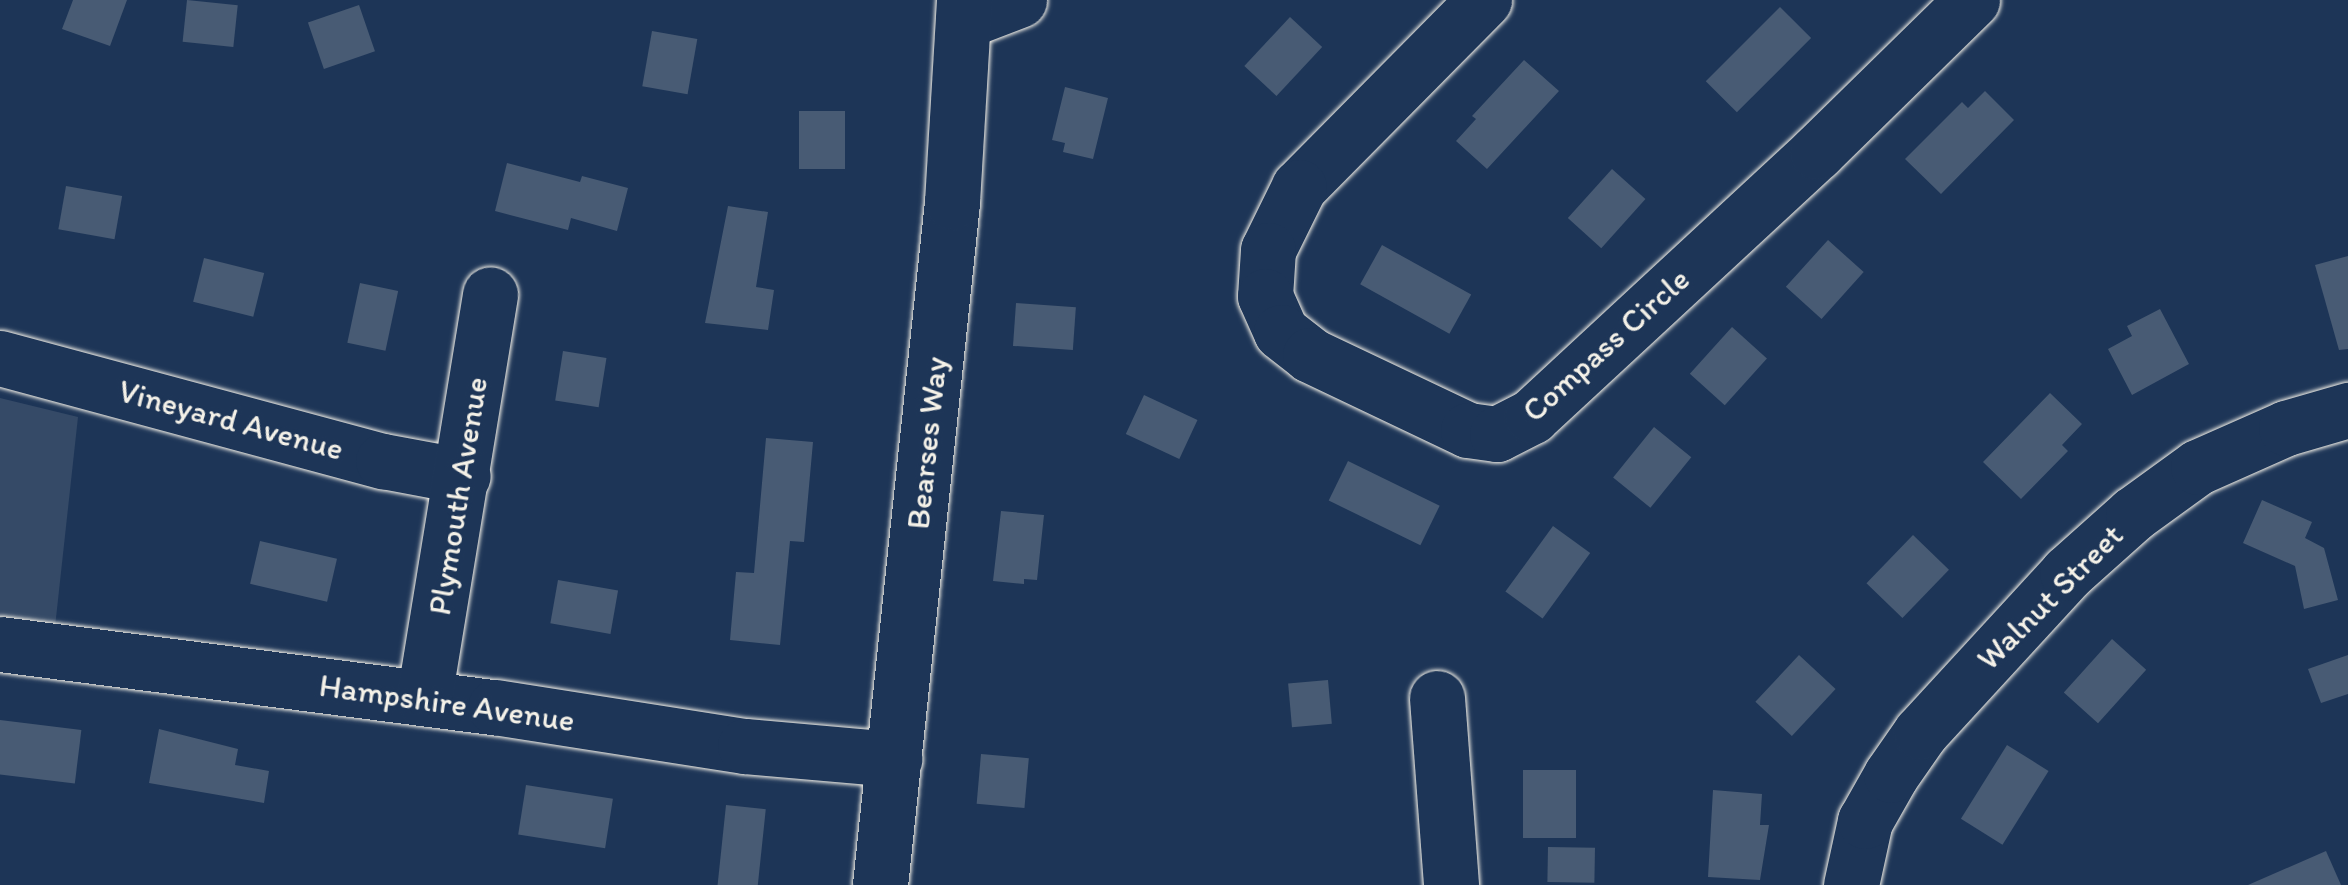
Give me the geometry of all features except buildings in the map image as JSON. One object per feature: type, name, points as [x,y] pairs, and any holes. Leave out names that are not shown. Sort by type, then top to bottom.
[{"type":"street","points":[[964,10],[1019,0]]},
{"type":"street","name":"Compass Circle","points":[[1484,0],[1299,187],[1268,250],[1265,296],[1281,332],[1310,355],[1468,430],[1497,434],[1520,425],[1560,390],[1817,152],[1972,0]]},
{"type":"street","name":"Bearses Way","points":[[880,885],[952,202],[964,10]]},
{"type":"street","name":"Plymouth Avenue","points":[[424,698],[490,294]]},
{"type":"street","name":"Vineyard Avenue","points":[[0,358],[382,461],[463,476]]},
{"type":"street","name":"Walnut Street","points":[[1851,885],[1865,821],[1891,775],[1922,732],[2067,572],[2133,514],[2198,466],[2286,428],[2348,410]]},
{"type":"street","name":"Hampshire Avenue","points":[[0,644],[424,698],[745,746],[894,760]]},
{"type":"street","points":[[1437,698],[1451,885]]},
{"type":"shaded area","points":[[0,398],[78,417],[55,627],[0,620]]}]
